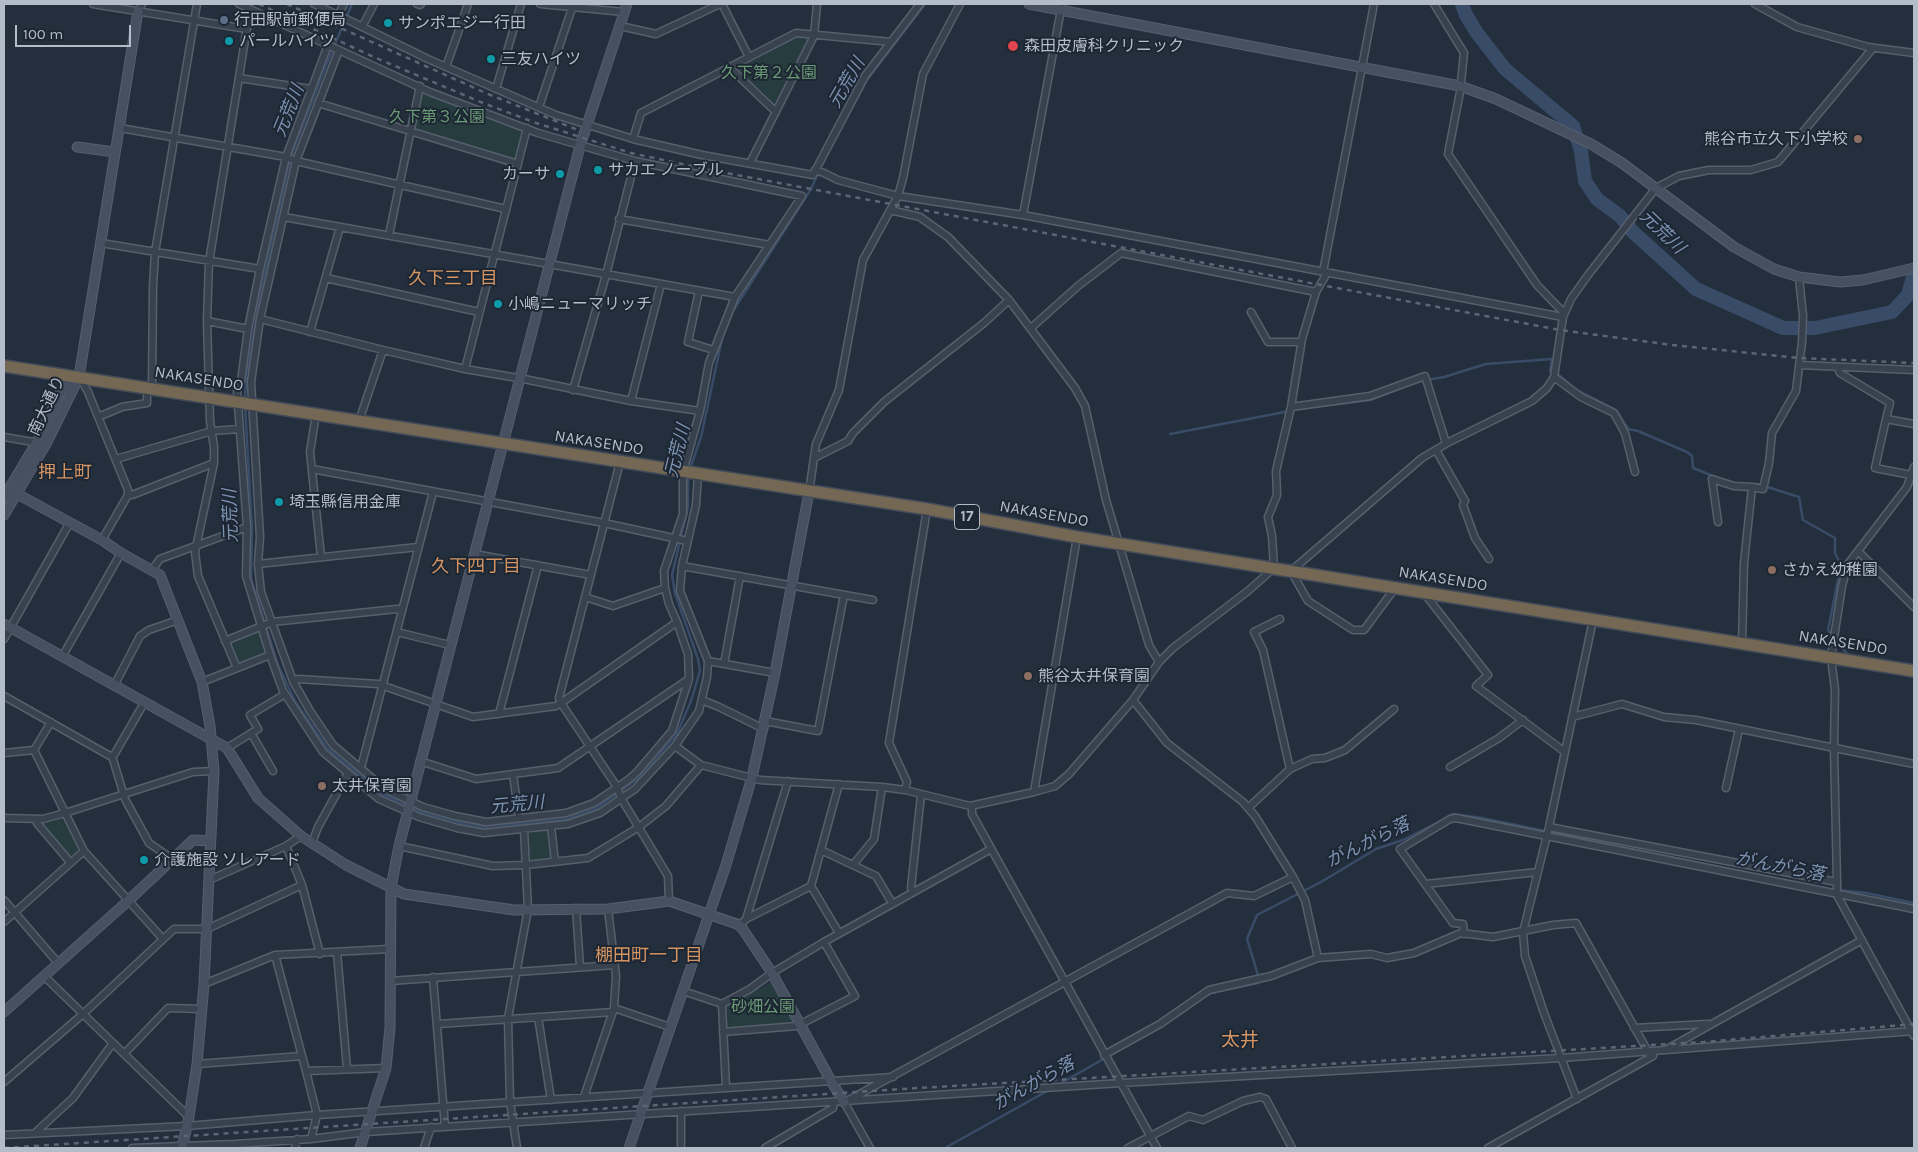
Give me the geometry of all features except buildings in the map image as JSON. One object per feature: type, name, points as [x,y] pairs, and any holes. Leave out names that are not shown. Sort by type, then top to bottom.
[{"type":"highway","name":"NAKASENDO","points":[[4,365],[808,492],[927,509],[1077,537],[1914,671]]},
{"type":"street","points":[[93,4],[139,6],[194,20],[247,29]]},
{"type":"street","points":[[98,417],[122,407],[147,403],[155,252],[197,4]]},
{"type":"street","points":[[239,4],[420,86],[474,109],[527,128],[580,146],[634,161],[802,196],[735,297],[709,363],[700,411],[683,472],[683,514],[664,571],[665,588],[669,604],[688,654],[689,679],[672,731],[637,772],[618,787],[583,808],[566,813],[486,822],[423,807],[408,806],[333,745],[293,681],[246,576],[247,527],[237,391],[241,381],[248,329],[260,269],[286,157],[328,45]]},
{"type":"street","points":[[314,4],[446,67],[539,107],[587,125],[633,139],[702,155],[813,175],[865,76],[920,4]]},
{"type":"street","points":[[338,15],[344,4]]},
{"type":"street","points":[[362,27],[374,4]]},
{"type":"street","points":[[417,4],[421,4]]},
{"type":"street","points":[[446,67],[468,4]]},
{"type":"street","points":[[496,89],[521,4]]},
{"type":"street","points":[[360,1148],[386,1068],[390,1028],[391,887],[408,806],[580,146],[626,8],[572,8],[540,4]]},
{"type":"street","points":[[620,26],[656,34],[721,4],[749,57]]},
{"type":"street","points":[[750,163],[814,36],[817,4]]},
{"type":"street","points":[[629,1148],[736,834],[752,778],[765,725],[792,585],[816,444],[839,390],[863,260],[898,196],[923,74],[960,4]]},
{"type":"street","points":[[1029,4],[1062,7],[1460,86],[1496,99],[1569,132],[1590,144],[1622,163],[1750,257],[1774,268],[1799,276],[1840,282],[1863,280],[1912,269]]},
{"type":"street","points":[[675,746],[701,765],[760,780],[788,780],[905,790],[972,806],[1055,786],[1070,774],[1133,700],[1160,662],[1173,648],[1248,591],[1274,568],[1272,536],[1268,517],[1277,495],[1276,472],[1291,407],[1301,342],[1316,292],[1325,272],[1374,4]]},
{"type":"street","points":[[1434,4],[1464,53],[1448,154],[1537,285],[1563,315]]},
{"type":"street","points":[[1755,4],[1797,27],[1873,48],[1914,53]]},
{"type":"street","name":"南大通り","points":[[4,515],[9,493],[41,443],[79,377],[139,6]]},
{"type":"street","points":[[1023,215],[1062,7]]},
{"type":"street","points":[[539,107],[572,8]]},
{"type":"street","points":[[238,668],[198,576],[195,562],[195,545],[214,463],[210,420],[207,321],[208,262],[250,9]]},
{"type":"street","points":[[633,139],[641,113],[796,33],[892,42]]},
{"type":"street","points":[[1395,588],[1364,630],[1353,630],[1308,601],[1291,571],[1422,458],[1446,443],[1532,401],[1547,388],[1554,377],[1563,315],[1588,275],[1656,188],[1679,176],[1709,170],[1751,170],[1778,162],[1873,48]]},
{"type":"street","points":[[339,50],[296,161],[260,320],[251,382],[260,537],[258,564],[270,655],[285,694],[323,752],[378,798],[408,806],[457,828],[484,833],[568,824],[588,818],[600,813],[644,781],[675,746],[699,711],[707,677],[708,661],[680,591],[682,566],[696,504],[698,474]]},
{"type":"street","points":[[730,68],[776,112]]},
{"type":"street","points":[[239,78],[311,89]]},
{"type":"street","points":[[389,235],[420,86]]},
{"type":"street","points":[[318,103],[518,164]]},
{"type":"street","points":[[120,128],[286,157],[296,161],[400,183],[506,209]]},
{"type":"street","points":[[465,369],[527,128]]},
{"type":"street","points":[[77,147],[115,152]]},
{"type":"street","points":[[573,390],[606,276],[634,161]]},
{"type":"street","points":[[815,170],[838,180],[898,196],[1023,215],[1563,315]]},
{"type":"street","points":[[890,210],[920,217],[948,237],[1009,300],[1075,388],[1085,406],[1106,500],[1149,645],[1160,662]]},
{"type":"street","points":[[284,217],[550,264],[606,276],[735,297]]},
{"type":"street","points":[[619,218],[770,244]]},
{"type":"street","points":[[310,332],[340,227]]},
{"type":"street","points":[[101,244],[260,269]]},
{"type":"street","points":[[1031,328],[1078,286],[1121,253],[1316,292]]},
{"type":"street","points":[[1718,522],[1712,479],[1734,486],[1763,488],[1769,463],[1772,433],[1796,392],[1803,316],[1799,276]]},
{"type":"street","points":[[326,278],[479,312]]},
{"type":"street","points":[[631,401],[661,284]]},
{"type":"street","points":[[699,291],[688,342],[713,350]]},
{"type":"street","points":[[814,458],[848,441],[853,433],[884,402],[984,323],[1009,300]]},
{"type":"street","points":[[1251,312],[1268,342],[1301,342]]},
{"type":"street","points":[[260,320],[465,369],[520,378],[631,401],[700,411]]},
{"type":"street","points":[[207,321],[248,329]]},
{"type":"street","points":[[359,421],[383,350]]},
{"type":"street","points":[[1799,364],[1914,370]]},
{"type":"street","points":[[1838,367],[1840,373],[1890,403],[1875,468],[1911,475]]},
{"type":"street","points":[[1291,407],[1370,396],[1425,376],[1446,443]]},
{"type":"street","points":[[79,377],[88,392],[116,459],[128,494],[102,540]]},
{"type":"street","points":[[1554,377],[1581,397],[1614,414],[1625,434],[1635,472]]},
{"type":"street","points":[[316,414],[310,452],[321,557]]},
{"type":"street","points":[[1886,419],[1914,424]]},
{"type":"street","points":[[116,459],[212,431],[239,429]]},
{"type":"street","points":[[4,437],[41,443]]},
{"type":"street","points":[[1436,450],[1465,501],[1463,504],[1474,538],[1489,559]]},
{"type":"street","points":[[620,462],[559,698],[618,787],[621,798],[668,876],[669,901]]},
{"type":"street","points":[[128,494],[132,495],[214,463]]},
{"type":"street","points":[[132,1148],[234,1146],[366,1132],[512,1122],[839,1103],[1121,1083],[1562,1058],[1913,1032],[1837,895],[1834,748],[1836,690],[1831,657],[1842,586],[1848,564],[1907,487],[1914,467]]},
{"type":"street","points":[[312,469],[604,523],[687,541]]},
{"type":"street","points":[[1742,644],[1744,563],[1752,487]]},
{"type":"street","points":[[359,767],[362,764],[433,492]]},
{"type":"street","points":[[9,493],[102,540],[121,553],[158,573],[162,578],[202,682],[212,740],[214,771],[204,984],[197,1064],[182,1148]]},
{"type":"street","points":[[905,790],[907,782],[889,743],[927,509]]},
{"type":"street","points":[[4,639],[7,626],[69,524]]},
{"type":"street","points":[[152,570],[160,559],[247,527]]},
{"type":"street","points":[[1034,792],[1077,537]]},
{"type":"street","points":[[258,564],[418,548]]},
{"type":"street","points":[[1858,551],[1914,607]]},
{"type":"street","points":[[62,657],[121,553]]},
{"type":"street","points":[[474,554],[591,575]]},
{"type":"street","points":[[499,714],[538,565]]},
{"type":"street","points":[[682,566],[873,600]]},
{"type":"street","points":[[724,664],[740,576]]},
{"type":"street","points":[[585,597],[613,606],[665,588]]},
{"type":"street","points":[[1424,593],[1488,675],[1476,686],[1565,752]]},
{"type":"street","points":[[702,700],[765,725],[818,731],[844,595]]},
{"type":"street","points":[[225,641],[266,624],[402,610]]},
{"type":"street","points":[[1280,619],[1254,632],[1263,650],[1290,770]]},
{"type":"street","points":[[114,686],[140,636],[149,630],[178,620]]},
{"type":"street","points":[[1577,1098],[1525,956],[1524,932],[1550,827],[1593,620]]},
{"type":"street","points":[[293,681],[298,679],[382,686],[473,717],[556,706],[677,622]]},
{"type":"street","points":[[7,626],[227,748],[258,798],[301,836],[346,865],[404,894],[514,910],[608,909],[669,901],[709,915],[743,922],[811,886]]},
{"type":"street","points":[[397,632],[450,645]]},
{"type":"street","points":[[202,682],[270,655]]},
{"type":"street","points":[[708,661],[775,673]]},
{"type":"street","points":[[420,761],[476,779],[558,768],[689,679]]},
{"type":"street","points":[[227,748],[258,729],[250,715],[285,694]]},
{"type":"street","points":[[4,696],[112,756],[124,794],[150,843],[172,859]]},
{"type":"street","points":[[1133,700],[1167,743],[1248,808],[1266,831],[1305,900],[1318,958]]},
{"type":"street","points":[[112,756],[144,703]]},
{"type":"street","points":[[1572,717],[1622,704],[1664,717],[1696,720],[1914,764]]},
{"type":"street","points":[[1248,808],[1290,770],[1312,759],[1325,758],[1345,750],[1394,709]]},
{"type":"street","points":[[1450,768],[1499,738],[1523,720]]},
{"type":"street","points":[[34,750],[51,722]]},
{"type":"street","points":[[1726,788],[1738,729]]},
{"type":"street","points":[[252,733],[273,771]]},
{"type":"street","points":[[4,753],[34,750]]},
{"type":"street","points":[[34,750],[84,850],[163,939]]},
{"type":"street","points":[[399,846],[493,866],[526,866],[588,858],[639,827],[676,797],[701,765]]},
{"type":"street","points":[[4,818],[43,819],[193,772],[214,771]]},
{"type":"street","points":[[312,843],[318,827],[348,773]]},
{"type":"street","points":[[513,774],[519,818]]},
{"type":"street","points":[[788,780],[743,922],[802,1024],[831,1081],[839,1103],[870,1148]]},
{"type":"street","points":[[839,784],[811,886],[839,933]]},
{"type":"street","points":[[853,865],[874,839],[882,788]]},
{"type":"street","points":[[913,892],[911,888],[922,795]]},
{"type":"street","points":[[972,806],[972,814],[1157,1148]]},
{"type":"street","points":[[36,818],[37,823],[70,862]]},
{"type":"street","points":[[1464,934],[1463,924],[1453,923],[1400,849],[1450,819],[1456,818],[1914,909]]},
{"type":"street","points":[[551,826],[555,862]]},
{"type":"street","points":[[1550,827],[1837,882]]},
{"type":"street","points":[[517,1148],[510,1102],[508,1018],[528,909],[524,829]]},
{"type":"street","points":[[209,880],[286,846],[301,836]]},
{"type":"street","points":[[4,1012],[193,840],[210,842]]},
{"type":"street","points":[[286,846],[302,885],[320,954]]},
{"type":"street","points":[[683,991],[722,1004],[750,989],[772,973],[839,933],[991,849]]},
{"type":"street","points":[[4,922],[84,850]]},
{"type":"street","points":[[821,850],[876,876],[892,903]]},
{"type":"street","points":[[1426,884],[1538,872]]},
{"type":"street","points":[[765,1148],[839,1103],[892,1077],[1227,893],[1254,896],[1293,877]]},
{"type":"street","points":[[4,1082],[83,1014],[174,929],[207,929],[302,885]]},
{"type":"street","points":[[4,900],[58,963]]},
{"type":"street","points":[[576,908],[580,967]]},
{"type":"street","points":[[584,1097],[613,1010],[616,991],[615,965],[608,909]]},
{"type":"street","points":[[1104,1055],[1160,1024],[1209,990],[1270,976],[1318,958],[1371,954],[1387,958],[1414,954],[1464,934],[1493,937],[1554,925],[1576,923],[1651,1058]]},
{"type":"street","points":[[1488,1148],[1862,940]]},
{"type":"street","points":[[723,1032],[802,1024],[855,996],[824,942]]},
{"type":"street","points":[[204,984],[276,955],[390,949]]},
{"type":"street","points":[[337,952],[347,1069]]},
{"type":"street","points":[[276,955],[317,1115],[311,1139]]},
{"type":"street","points":[[390,980],[615,965]]},
{"type":"street","points":[[44,976],[124,1054],[188,1121]]},
{"type":"street","points":[[434,978],[442,1107],[445,1127]]},
{"type":"street","points":[[722,1004],[726,1088]]},
{"type":"street","points":[[124,1054],[168,1008],[201,1009]]},
{"type":"street","points":[[438,1024],[613,1010],[670,1027]]},
{"type":"street","points":[[538,1017],[551,1100]]},
{"type":"street","points":[[1634,1028],[1711,1024]]},
{"type":"street","points":[[35,1133],[73,1098],[113,1044]]},
{"type":"street","points":[[197,1064],[302,1056]]},
{"type":"street","points":[[306,1071],[386,1068]]},
{"type":"street","points":[[4,1135],[188,1121],[317,1115],[892,1077]]},
{"type":"street","points":[[1128,1148],[1189,1116],[1203,1120],[1242,1101],[1260,1097],[1266,1099],[1292,1148]]},
{"type":"street","points":[[681,1111],[681,1148]]},
{"type":"street","points":[[424,1148],[431,1128]]},
{"type":"street","points":[[294,1148],[298,1140]]},
{"type":"green space","name":"久下第２公園","points":[[796,36],[810,38],[774,106],[735,68]]},
{"type":"green space","name":"久下第３公園","points":[[424,93],[520,129],[522,134],[515,160],[414,129],[421,95]]},
{"type":"green space","points":[[259,630],[265,650],[264,653],[238,664],[229,643]]},
{"type":"green space","points":[[62,819],[78,848],[78,851],[71,856],[41,825],[42,823]]},
{"type":"green space","points":[[550,830],[553,859],[530,861],[527,833]]},
{"type":"green space","name":"砂畑公園","points":[[772,982],[794,1022],[729,1028],[727,1006]]},
{"type":"waterway","name":"元荒川","points":[[245,401],[246,376],[262,285],[291,157],[352,4]]},
{"type":"waterway","name":"元荒川","points":[[821,166],[867,80],[925,4]]},
{"type":"waterway","name":"元荒川","points":[[1462,4],[1466,15],[1477,33],[1505,69],[1573,126],[1581,151],[1585,181],[1597,199],[1620,216],[1633,232],[1696,289],[1783,328],[1815,328],[1892,312],[1908,295],[1914,273]]},
{"type":"waterway","name":"元荒川","points":[[733,311],[811,189],[819,171]]},
{"type":"waterway","name":"元荒川","points":[[690,469],[701,437],[722,339]]},
{"type":"waterway","points":[[1416,382],[1444,377],[1486,364],[1552,359],[1550,371],[1559,375],[1575,389],[1616,410],[1628,429],[1638,431],[1687,452],[1692,456],[1693,468],[1723,480]]},
{"type":"waterway","points":[[1315,407],[1370,400],[1404,387]]},
{"type":"waterway","name":"元荒川","points":[[245,406],[252,527],[251,579],[278,665],[295,701],[328,749],[382,794],[421,812],[456,822],[485,827],[567,819],[597,808],[640,777],[677,734],[691,701],[700,671],[698,659],[675,593],[672,575],[688,507],[688,474]]},
{"type":"waterway","points":[[1170,434],[1290,411]]},
{"type":"waterway","points":[[1751,484],[1758,484],[1799,497],[1803,520],[1835,538],[1835,553],[1841,565],[1828,630],[1848,655],[1851,655]]},
{"type":"waterway","points":[[1861,657],[1914,665]]},
{"type":"waterway","name":"がんがら落","points":[[1450,816],[1453,814],[1482,818],[1758,875]]},
{"type":"waterway","name":"がんがら落","points":[[1206,996],[1211,993],[1258,983],[1258,975],[1247,939],[1257,915],[1321,882],[1376,849],[1403,840],[1443,820]]},
{"type":"waterway","name":"がんがら落","points":[[1829,889],[1866,893],[1914,903]]},
{"type":"waterway","name":"がんがら落","points":[[1058,1085],[1138,1039]]},
{"type":"waterway","name":"がんがら落","points":[[945,1148],[1049,1090]]},
{"type":"railway","points":[[259,4],[376,58],[483,103],[536,123],[631,153],[705,169],[1560,330],[1672,345],[1799,358],[1914,363]]},
{"type":"railway","points":[[287,4],[488,94],[578,130]]},
{"type":"railway","points":[[4,1148],[902,1089],[1704,1042],[1914,1024]]},
{"type":"place","name":"行田駅前郵便局","points":[[224,20]]},
{"type":"place","name":"サンポエジー行田","points":[[388,23]]},
{"type":"place","name":"パールハイツ","points":[[229,41]]},
{"type":"place","name":"森田皮膚科クリニック","points":[[1013,46]]},
{"type":"place","name":"三友ハイツ","points":[[491,59]]},
{"type":"place","name":"熊谷市立久下小学校","points":[[1858,139]]},
{"type":"place","name":"サカエ ノーブル","points":[[598,170]]},
{"type":"place","name":"カーサ","points":[[560,174]]},
{"type":"place","name":"小嶋ニューマリッチ","points":[[498,304]]},
{"type":"place","name":"埼玉縣信用金庫","points":[[279,502]]},
{"type":"place","name":"さかえ幼稚園","points":[[1772,570]]},
{"type":"place","name":"熊谷太井保育園","points":[[1028,676]]},
{"type":"place","name":"太井保育園","points":[[322,786]]},
{"type":"place","name":"介護施設 ソレアード","points":[[144,860]]},
{"type":"district","name":"久下三丁目","points":[[453,279]]},
{"type":"district","name":"押上町","points":[[65,473]]},
{"type":"district","name":"久下四丁目","points":[[476,567]]},
{"type":"district","name":"棚田町一丁目","points":[[649,956]]},
{"type":"district","name":"太井","points":[[1240,1041]]}]
